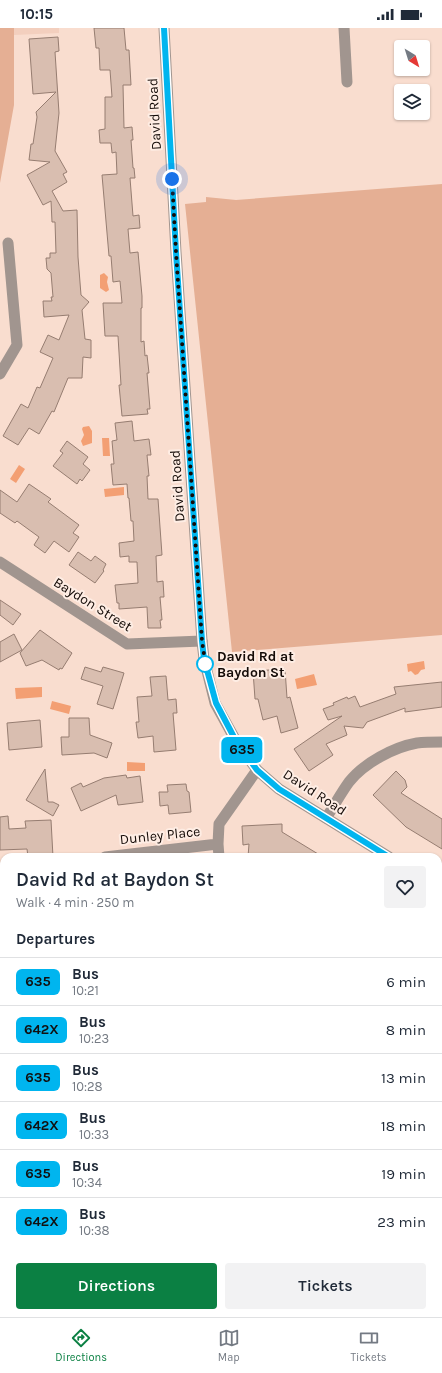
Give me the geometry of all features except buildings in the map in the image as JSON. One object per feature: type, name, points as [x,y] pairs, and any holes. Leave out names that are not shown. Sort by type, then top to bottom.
[{"type":"street","name":"David Road","points":[[164,28],[176,252],[204,659],[216,703],[236,741],[257,770],[279,789],[383,853]]},
{"type":"street","points":[[344,28],[347,82]]},
{"type":"street","points":[[0,374],[17,345],[8,243]]},
{"type":"street","name":"Baydon Street","points":[[0,562],[127,644],[202,641]]},
{"type":"street","points":[[326,818],[350,781],[378,757],[417,743],[442,742]]},
{"type":"street","points":[[219,853],[219,824],[257,770]]},
{"type":"street","name":"Dunley Place","points":[[140,853],[218,844]]},
{"type":"shaded area","points":[[0,28],[14,28],[14,105],[0,183]]},
{"type":"shaded area","points":[[14,28],[59,28],[59,33],[14,35]]},
{"type":"shaded area","points":[[442,184],[442,635],[232,652],[185,204],[206,202],[206,197],[236,200]]},
{"type":"shaded area","points":[[104,273],[108,277],[107,282],[109,290],[106,292],[100,288],[100,275]]},
{"type":"shaded area","points":[[89,426],[92,431],[92,443],[83,446],[81,441],[84,435],[82,429],[83,427]]},
{"type":"shaded area","points":[[102,438],[109,438],[110,456],[103,456]]},
{"type":"shaded area","points":[[19,465],[25,469],[16,483],[10,479]]},
{"type":"shaded area","points":[[124,487],[124,495],[105,497],[104,489]]},
{"type":"shaded area","points":[[424,661],[425,669],[421,670],[418,674],[415,675],[411,671],[408,672],[407,664]]},
{"type":"shaded area","points":[[314,674],[317,685],[297,689],[295,679]]},
{"type":"shaded area","points":[[42,687],[42,697],[16,699],[15,688]]},
{"type":"shaded area","points":[[52,701],[71,706],[69,714],[50,709]]},
{"type":"shaded area","points":[[127,762],[145,763],[145,771],[127,771]]},
{"type":"bus line","name":"635","points":[[164,28],[176,252],[202,641],[208,678],[216,703],[229,728],[236,741],[257,770],[279,789],[383,853]]},
{"type":"place","name":"David Rd at Baydon St","points":[[205,664]]},
{"type":"route","points":[[172,179],[202,641],[206,668],[205,664]]}]
